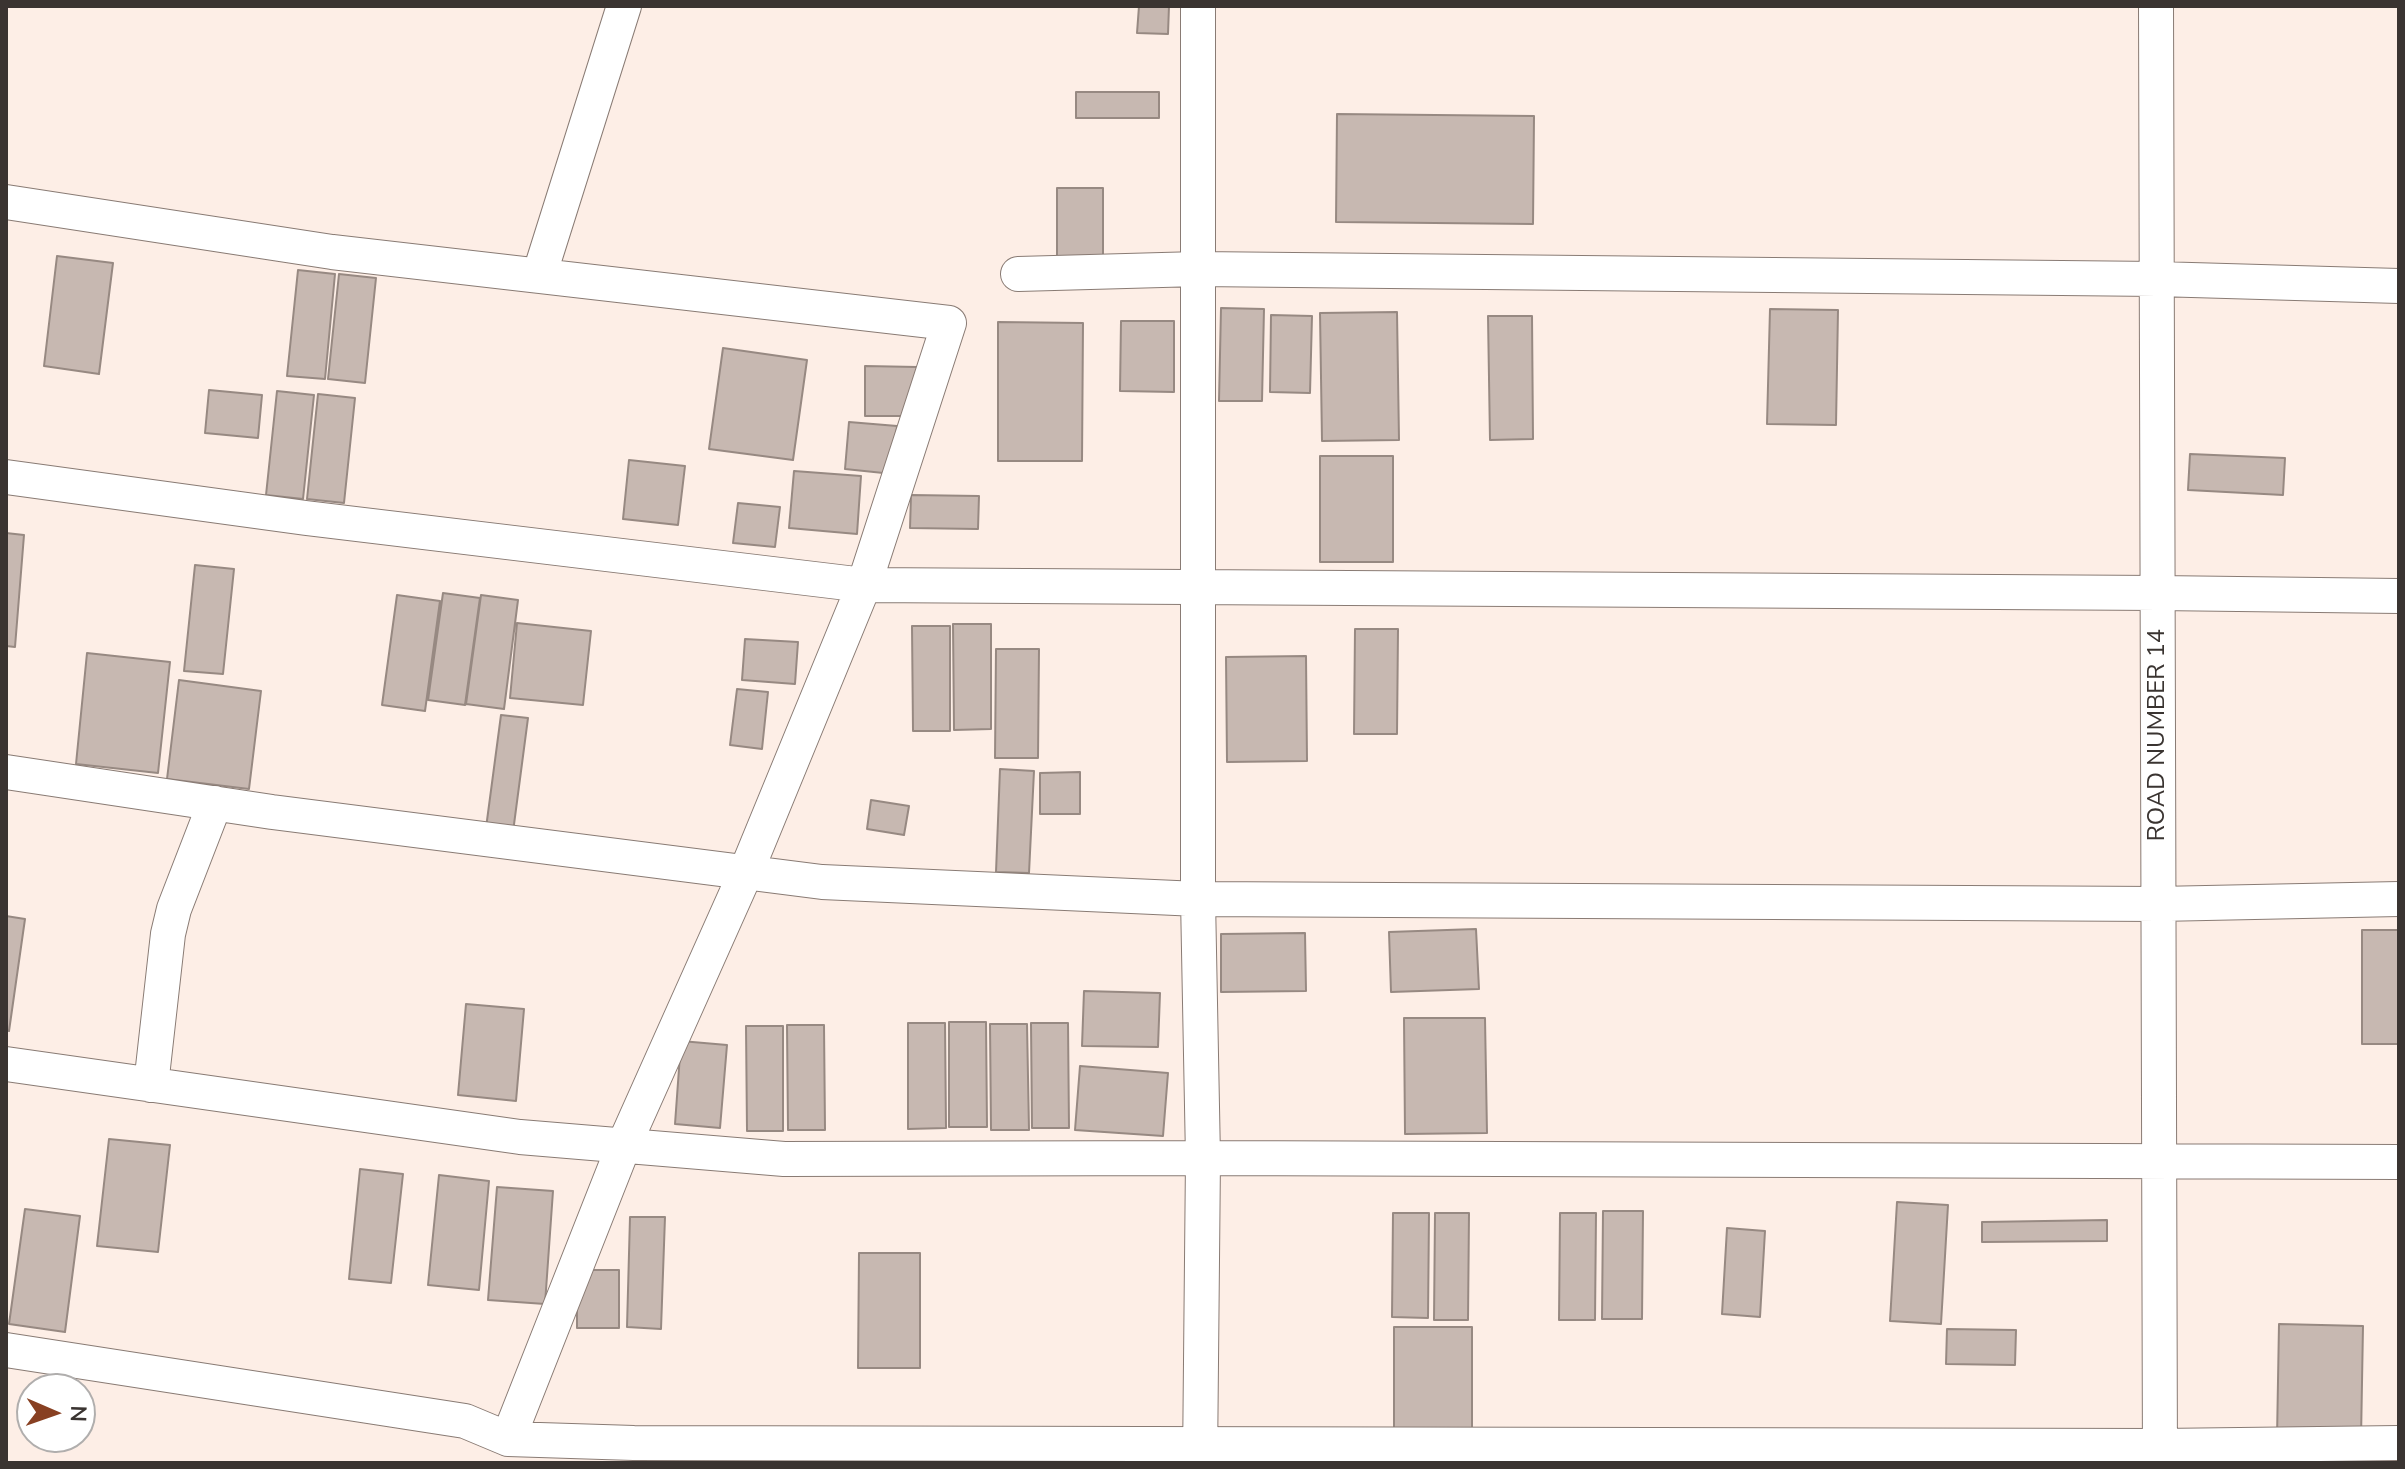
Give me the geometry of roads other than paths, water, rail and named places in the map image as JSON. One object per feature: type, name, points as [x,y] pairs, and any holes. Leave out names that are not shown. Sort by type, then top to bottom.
[{"type":"street","points":[[539,276],[624,6]]},
{"type":"street","points":[[1198,6],[1198,899],[1203,1158],[1200,1453]]},
{"type":"street","name":"ROAD NUMBER 14","points":[[2156,6],[2160,1455]]},
{"type":"street","points":[[6,202],[332,252],[949,323],[864,585],[746,872],[624,1145],[508,1439]]},
{"type":"street","points":[[1018,274],[1198,269],[2157,279],[2399,286]]},
{"type":"street","points":[[6,477],[306,518],[864,585],[2399,596]]},
{"type":"street","points":[[6,772],[215,803],[822,882],[1198,899],[2158,904],[2399,899]]},
{"type":"street","points":[[151,1085],[168,934],[174,909],[215,803]]},
{"type":"street","points":[[6,1064],[520,1137],[784,1159],[2399,1162]]},
{"type":"street","points":[[6,1350],[465,1421],[508,1439],[634,1453],[2160,1455],[2399,1443]]}]
